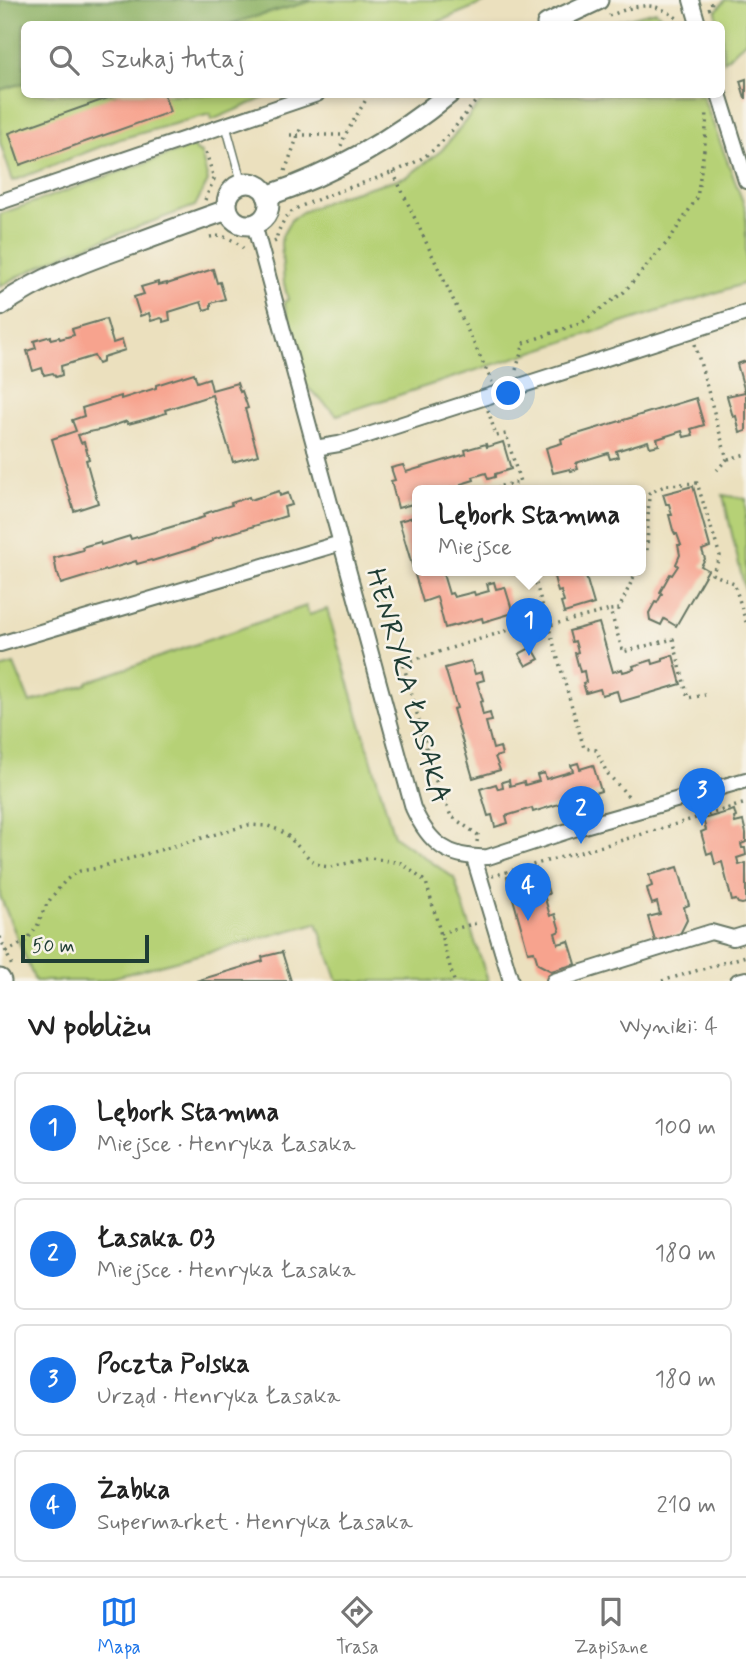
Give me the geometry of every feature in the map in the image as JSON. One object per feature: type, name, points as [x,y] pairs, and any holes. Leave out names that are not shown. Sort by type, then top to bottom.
[{"type":"street","points":[[558,21],[603,8]]},
{"type":"street","points":[[0,202],[305,98]]},
{"type":"street","points":[[267,196],[333,170],[372,150],[444,98]]},
{"type":"street","points":[[720,98],[746,181]]},
{"type":"street","points":[[255,184],[267,196],[268,211],[254,224],[240,224],[227,210],[228,197],[236,186],[255,184]]},
{"type":"street","points":[[0,306],[38,282],[81,263],[210,226],[227,210]]},
{"type":"street","name":"HENRYKA ŁASAKA","points":[[254,224],[413,808],[420,824],[439,846],[474,858]]},
{"type":"street","points":[[315,448],[351,441],[746,313]]},
{"type":"street","points":[[0,644],[341,543]]},
{"type":"street","points":[[511,981],[474,858],[488,857],[577,828],[746,780]]},
{"type":"street","points":[[554,981],[710,932],[733,938],[746,934]]},
{"type":"street","points":[[737,981],[746,979]]},
{"type":"lane","points":[[225,125],[242,184]]},
{"type":"path","points":[[603,8],[650,2],[660,5],[678,19],[711,8],[712,0]]},
{"type":"path","points":[[340,148],[367,98]]},
{"type":"path","points":[[497,393],[524,343],[583,322],[624,292],[670,239],[697,198],[707,107]]},
{"type":"path","points":[[283,178],[301,127]]},
{"type":"path","points":[[196,135],[203,144],[214,179],[203,206],[210,226]]},
{"type":"path","points":[[290,135],[345,135]]},
{"type":"path","points":[[393,172],[497,393],[496,436],[506,434],[520,482],[506,485]]},
{"type":"path","points":[[691,331],[727,459]]},
{"type":"path","points":[[717,470],[727,459],[746,454]]},
{"type":"path","points":[[646,551],[649,493],[667,485],[697,483],[720,556],[712,574],[734,583],[746,622]]},
{"type":"path","points":[[534,576],[584,748],[596,750],[607,774],[642,811]]},
{"type":"path","points":[[474,858],[478,835],[451,816],[435,779],[403,663],[538,621],[548,626],[619,609],[635,576]]},
{"type":"path","points":[[610,610],[624,652],[673,639],[688,698],[705,695]]},
{"type":"path","points":[[480,880],[746,803]]},
{"type":"path","points":[[6,952],[26,941],[37,927],[51,898],[72,875],[80,871],[248,825],[268,826],[286,834],[310,859],[321,866],[330,867],[371,858],[401,863],[426,882],[454,981]]},
{"type":"path","points":[[440,933],[492,919]]},
{"type":"path","points":[[0,937],[6,952],[5,977]]},
{"type":"path","points":[[662,981],[746,956]]},
{"type":"green space","points":[[0,0],[316,0],[240,21],[21,21],[21,84],[0,90]]},
{"type":"green space","points":[[312,0],[490,0],[440,21],[237,21]]},
{"type":"green space","points":[[725,0],[746,0],[746,41],[725,60],[725,21],[718,21],[716,11]]},
{"type":"green space","points":[[656,11],[664,21],[618,21]]},
{"type":"green space","points":[[21,83],[21,98],[264,98],[212,120],[210,114],[120,139],[13,181],[0,142],[0,89]]},
{"type":"green space","points":[[484,98],[703,98],[746,210],[746,283],[337,415],[306,386],[284,302],[288,300],[284,283],[282,236],[291,220],[302,212],[339,196],[408,176],[442,150]]},
{"type":"green space","points":[[193,146],[201,153],[208,181],[195,206],[72,251],[0,287],[0,214]]},
{"type":"green space","points":[[723,495],[746,499],[746,595]]},
{"type":"green space","points":[[306,606],[309,615],[327,609],[394,836],[454,878],[488,981],[338,981],[317,923],[100,981],[35,981],[0,896],[0,668],[14,664],[30,703]]},
{"type":"building","points":[[746,79],[746,98],[745,98],[740,81]]},
{"type":"building","points":[[108,98],[165,98],[170,112],[20,165],[9,133]]},
{"type":"building","points":[[213,269],[225,299],[211,303],[211,308],[204,310],[201,302],[169,312],[170,320],[163,322],[161,318],[151,321],[149,313],[140,316],[134,297],[144,294],[141,287],[158,282],[158,285],[167,284]]},
{"type":"building","points":[[106,319],[113,343],[122,340],[125,350],[103,357],[103,362],[98,364],[94,356],[61,366],[62,375],[56,377],[53,373],[44,375],[42,368],[33,371],[27,351],[36,348],[34,341],[51,336],[51,339],[60,339],[74,335],[72,329]]},
{"type":"building","points":[[746,361],[746,431],[740,433],[727,396],[745,392],[737,364]]},
{"type":"building","points":[[194,373],[197,382],[209,378],[212,390],[237,383],[248,408],[245,409],[258,455],[233,462],[212,395],[165,410],[166,413],[147,419],[128,424],[127,421],[78,435],[81,443],[84,442],[89,459],[86,460],[98,503],[74,511],[52,439],[76,431],[72,420],[84,416],[82,408],[121,396],[121,399]]},
{"type":"building","points":[[696,398],[704,425],[691,429],[693,435],[684,437],[682,431],[657,439],[659,445],[650,447],[648,441],[616,451],[618,457],[610,459],[608,453],[576,463],[578,469],[553,473],[546,448],[562,443],[561,439]]},
{"type":"building","points":[[503,442],[511,469],[488,479],[486,473],[473,477],[474,480],[461,485],[412,485],[412,504],[398,508],[391,481],[395,480],[391,468],[403,465],[406,472],[466,454],[465,450],[486,444],[487,447]]},
{"type":"building","points":[[693,486],[710,547],[702,550],[705,559],[701,566],[708,570],[676,626],[664,619],[661,625],[650,620],[649,613],[662,594],[660,592],[670,574],[672,575],[678,566],[678,545],[681,545],[673,530],[669,504],[666,504],[663,494]]},
{"type":"building","points":[[279,491],[280,496],[288,493],[292,505],[284,507],[286,516],[152,561],[137,564],[136,561],[61,584],[57,574],[54,558],[83,550],[82,547],[100,542],[101,545],[130,536],[131,539],[204,517],[203,514],[249,497],[250,500]]},
{"type":"building","points":[[412,517],[412,565],[399,521]]},
{"type":"building","points":[[415,576],[444,576],[449,594],[452,593],[454,597],[489,591],[487,584],[494,582],[496,589],[505,587],[513,613],[483,622],[482,618],[445,628],[437,597],[423,602]]},
{"type":"building","points":[[554,576],[586,576],[594,604],[564,613],[561,591],[558,592]]},
{"type":"building","points":[[599,623],[613,672],[634,669],[633,666],[652,660],[653,664],[673,655],[681,684],[620,702],[617,691],[602,695],[600,689],[586,693],[584,671],[580,672],[575,653],[578,652],[569,631]]},
{"type":"building","points":[[532,647],[539,659],[526,666],[519,654]]},
{"type":"building","points":[[471,661],[475,674],[482,672],[484,680],[477,682],[483,701],[480,702],[483,715],[490,713],[492,721],[486,722],[493,749],[500,747],[502,755],[495,757],[500,770],[473,778],[453,709],[457,708],[445,668]]},
{"type":"building","points":[[578,763],[580,769],[593,765],[601,791],[533,812],[532,808],[506,816],[508,823],[495,827],[492,815],[488,816],[480,789],[496,784],[498,789],[503,788],[502,782],[509,780],[510,786],[524,782],[525,785],[539,781],[537,775],[544,773],[546,779],[573,771],[571,765]]},
{"type":"building","points":[[734,810],[735,823],[743,821],[746,833],[746,842],[741,844],[746,855],[737,858],[739,865],[746,863],[746,903],[742,904],[736,900],[732,901],[722,862],[715,864],[712,852],[707,854],[701,832],[706,830],[703,819]]},
{"type":"building","points":[[678,867],[689,905],[684,907],[687,920],[680,934],[655,941],[648,917],[660,914],[657,902],[652,904],[649,896],[647,888],[652,886],[649,875]]},
{"type":"building","points":[[536,868],[540,879],[544,877],[549,894],[544,895],[550,916],[555,914],[560,931],[555,933],[558,944],[569,941],[576,964],[551,971],[538,964],[534,951],[528,952],[507,877]]},
{"type":"building","points":[[282,952],[291,981],[196,981],[263,961],[262,957]]},
{"type":"place","name":"Lębork Stamma","points":[[529,656]]},
{"type":"place","name":"Poczta Polska","points":[[702,826]]},
{"type":"place","name":"Łasaka 03","points":[[581,844]]},
{"type":"place","name":"Żabka","points":[[528,921]]}]
